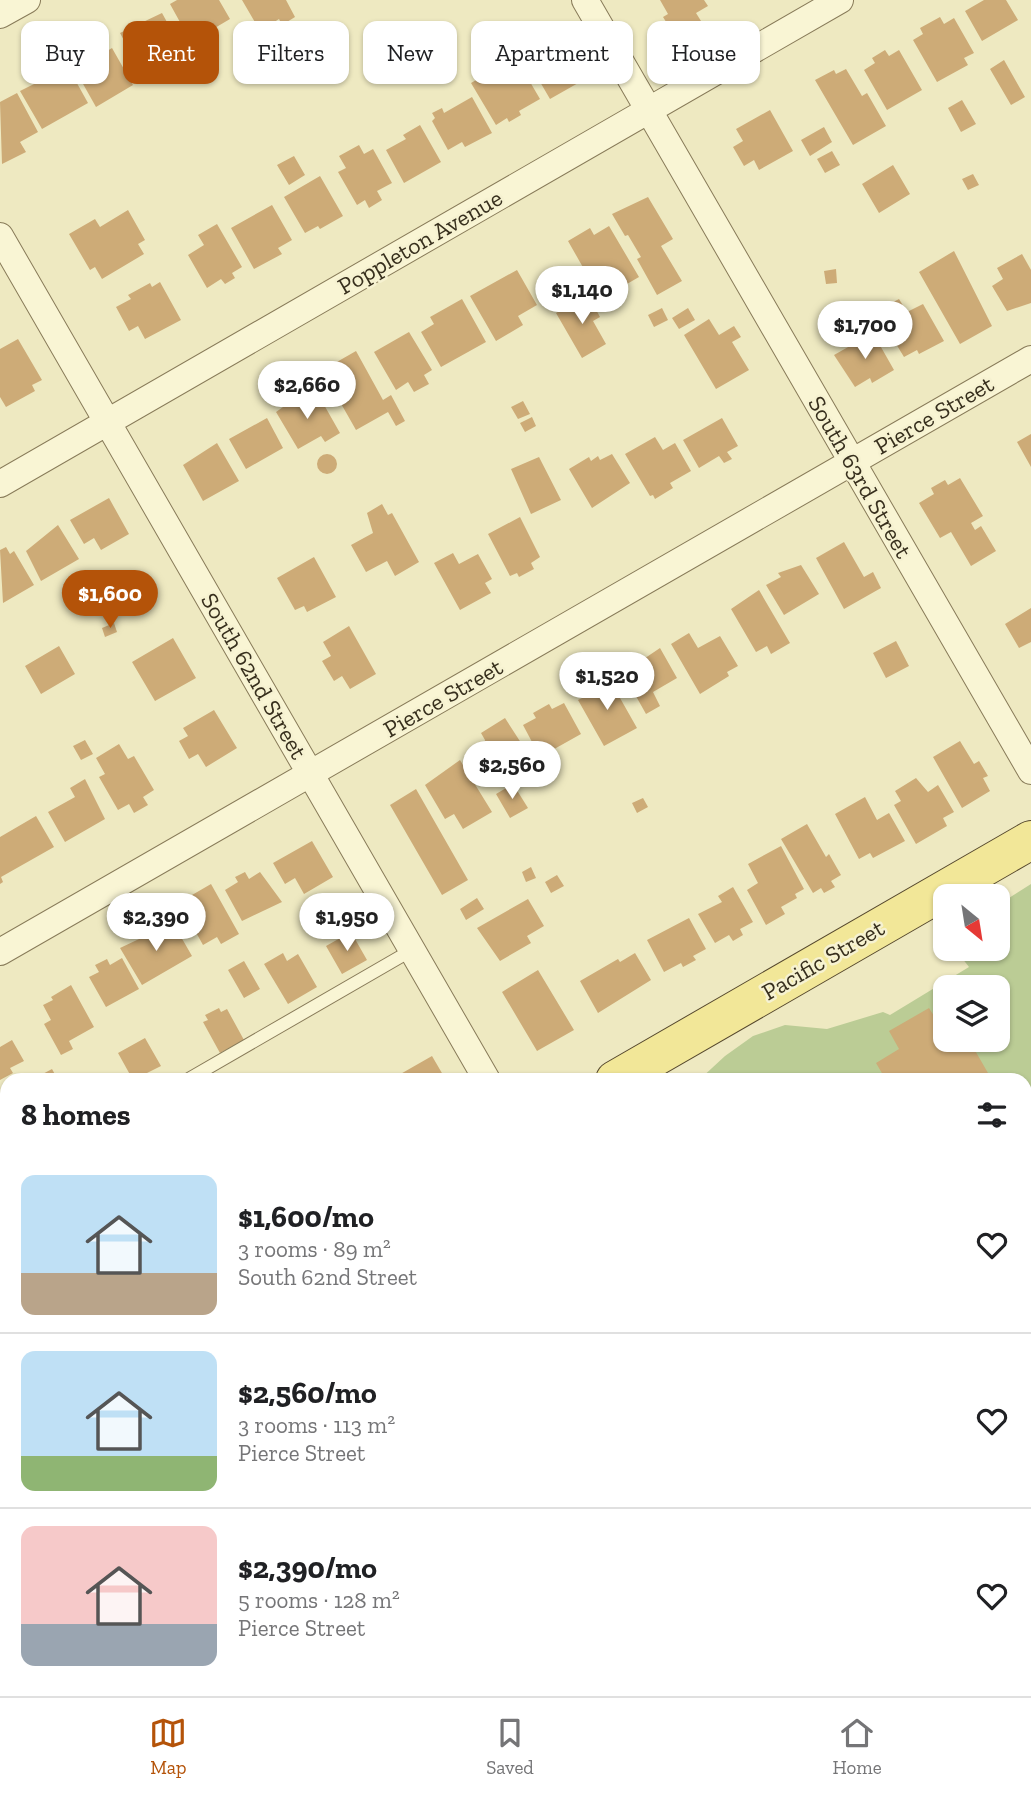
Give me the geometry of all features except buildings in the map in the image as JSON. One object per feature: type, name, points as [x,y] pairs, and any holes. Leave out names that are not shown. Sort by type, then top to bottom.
[{"type":"main road","name":"Pacific Street","points":[[627,1073],[1031,840]]},
{"type":"street","points":[[0,15],[27,0]]},
{"type":"street","name":"South 63rd Street","points":[[585,0],[1031,771]]},
{"type":"street","name":"Poppleton Avenue","points":[[0,484],[841,0]]},
{"type":"street","name":"South 62nd Street","points":[[0,236],[483,1073]]},
{"type":"street","name":"Pierce Street","points":[[0,952],[1031,359]]},
{"type":"lane","points":[[199,1073],[412,950]]},
{"type":"green space","points":[[1031,884],[1031,1073],[707,1073],[753,1036],[785,1025],[827,1029],[883,1012],[890,1015],[933,989],[933,1052],[1010,1052],[1010,975],[956,975],[969,967],[964,961],[1010,961],[1010,897]]}]
